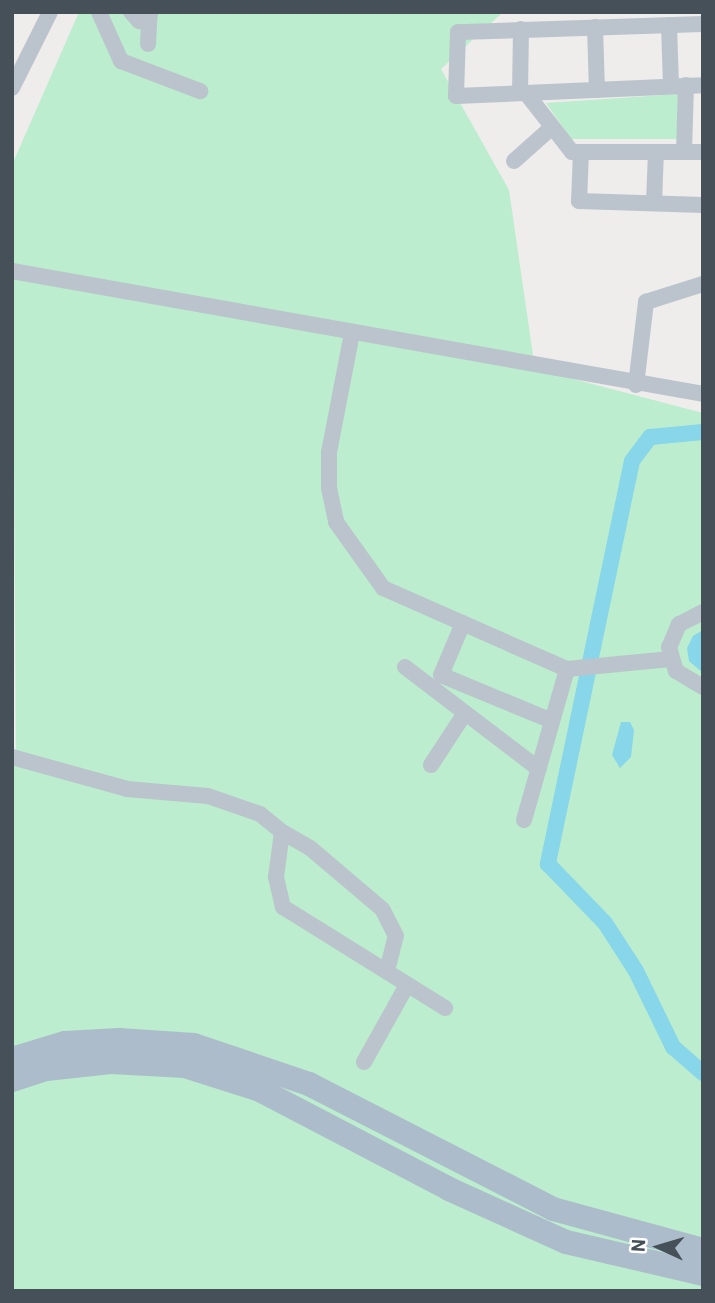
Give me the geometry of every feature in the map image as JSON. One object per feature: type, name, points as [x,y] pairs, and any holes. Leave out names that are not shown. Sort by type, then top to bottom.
[{"type":"main road","points":[[12,1059],[65,1043],[120,1040],[194,1045],[309,1084],[552,1209],[700,1265]]},
{"type":"main road","points":[[12,1080],[46,1069],[111,1062],[185,1066],[260,1090],[449,1189],[566,1242],[700,1265]]},
{"type":"street","points":[[12,88],[50,12]]},
{"type":"street","points":[[99,12],[121,61],[200,91]]},
{"type":"street","points":[[131,12],[139,21],[149,17],[148,44]]},
{"type":"street","points":[[687,85],[456,96],[458,32],[521,29],[549,20],[595,27],[620,19],[669,25],[696,20]]},
{"type":"street","points":[[669,25],[687,85],[684,152]]},
{"type":"street","points":[[595,27],[597,90]]},
{"type":"street","points":[[521,29],[523,93],[572,152],[703,152]]},
{"type":"street","points":[[514,161],[551,128]]},
{"type":"street","points":[[581,152],[579,201],[703,205]]},
{"type":"street","points":[[654,203],[656,152]]},
{"type":"street","points":[[12,271],[636,385],[703,394]]},
{"type":"street","points":[[636,385],[646,302],[703,285]]},
{"type":"street","points":[[352,334],[329,453],[336,522],[383,588],[567,670],[671,659]]},
{"type":"street","points":[[703,612],[679,624],[669,647],[671,659],[684,680],[703,687]]},
{"type":"street","points":[[438,682],[463,623]]},
{"type":"street","points":[[405,667],[438,682],[552,721]]},
{"type":"street","points":[[524,820],[567,670]]},
{"type":"street","points":[[438,682],[465,713],[539,769]]},
{"type":"street","points":[[431,765],[465,713]]},
{"type":"street","points":[[12,757],[127,789],[208,796],[260,814],[282,832],[310,848],[382,909],[396,936],[387,971]]},
{"type":"street","points":[[282,832],[276,877],[283,907],[445,1008]]},
{"type":"street","points":[[364,1062],[407,985]]},
{"type":"green space","points":[[79,12],[503,12],[441,69],[509,190],[535,369],[703,413],[703,1291],[12,1291],[12,767],[16,763],[12,165]]},
{"type":"green space","points":[[679,94],[680,139],[571,139],[546,103]]},
{"type":"water","points":[[703,630],[703,673],[689,661],[687,648],[693,636]]},
{"type":"water","points":[[621,722],[630,722],[634,730],[631,757],[620,768],[612,755]]},
{"type":"waterway","points":[[703,432],[650,437],[632,461],[548,864],[605,923],[636,971],[673,1047],[703,1073]]}]
